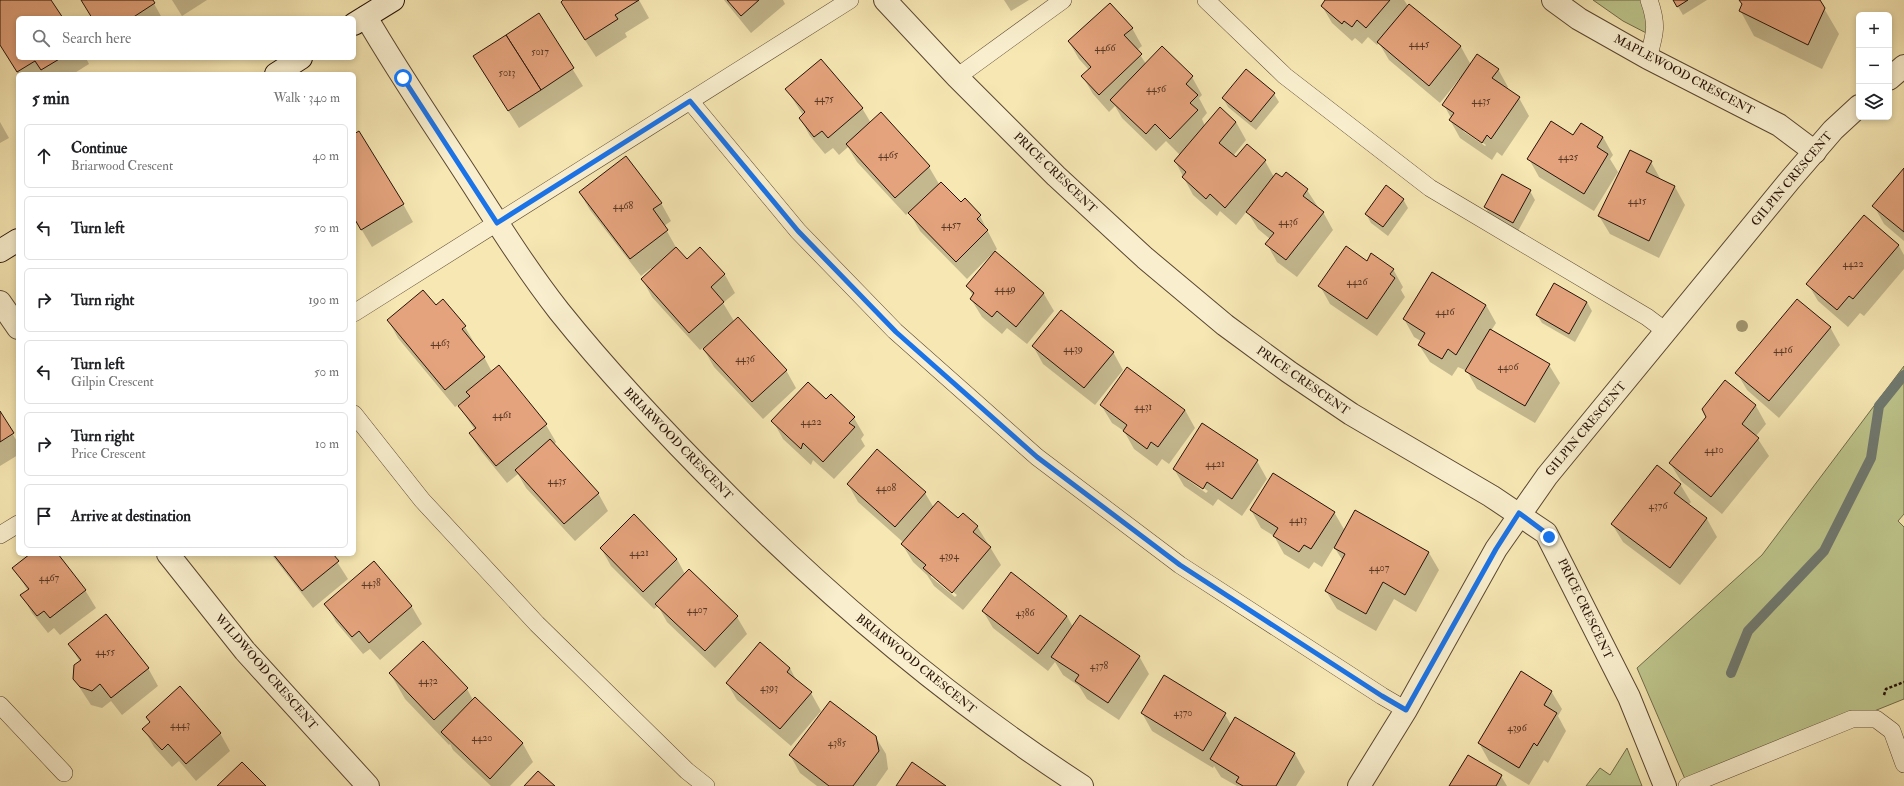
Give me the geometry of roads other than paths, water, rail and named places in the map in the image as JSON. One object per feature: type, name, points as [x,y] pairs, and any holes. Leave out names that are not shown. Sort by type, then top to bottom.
[{"type":"street","points":[[360,20],[393,0]]},
{"type":"street","name":"PRICE CRESCENT","points":[[885,0],[957,77],[1056,176],[1145,258],[1225,325],[1288,372],[1351,414],[1519,513],[1546,533],[1629,697],[1665,786]]},
{"type":"street","name":"MAPLEWOOD CRESCENT","points":[[1553,0],[1579,19],[1648,58],[1779,125],[1815,152]]},
{"type":"street","name":"BRIARWOOD CRESCENT","points":[[360,20],[390,59],[497,223],[558,309],[619,382],[691,460],[776,544],[856,615],[936,682],[1028,751],[1082,786]]},
{"type":"street","points":[[279,72],[298,60]]},
{"type":"street","points":[[1892,76],[1904,66]]},
{"type":"street","name":"GILPIN CRESCENT","points":[[1359,786],[1406,710],[1496,549],[1519,513],[1547,476],[1815,152],[1856,109]]},
{"type":"street","points":[[0,251],[16,241]]},
{"type":"street","points":[[0,302],[16,325]]},
{"type":"street","name":"WILDWOOD CRESCENT","points":[[170,556],[245,651],[368,786]]},
{"type":"lane","points":[[356,312],[850,0]]},
{"type":"lane","points":[[957,77],[1064,0]]},
{"type":"lane","points":[[1206,0],[1285,76],[1430,188],[1646,317],[1667,332]]},
{"type":"lane","points":[[1648,58],[1655,32],[1655,16],[1649,0]]},
{"type":"lane","points":[[690,101],[798,231],[885,320],[1037,457],[1180,565],[1406,710]]},
{"type":"lane","points":[[356,417],[422,500],[537,624],[687,771],[706,786]]},
{"type":"lane","points":[[0,535],[16,525]]},
{"type":"lane","points":[[0,705],[64,773]]},
{"type":"lane","points":[[1688,786],[1852,719],[1876,719],[1892,731],[1904,764]]},
{"type":"waterway","points":[[1731,673],[1748,631],[1824,551],[1871,458],[1879,406],[1904,375]]}]
